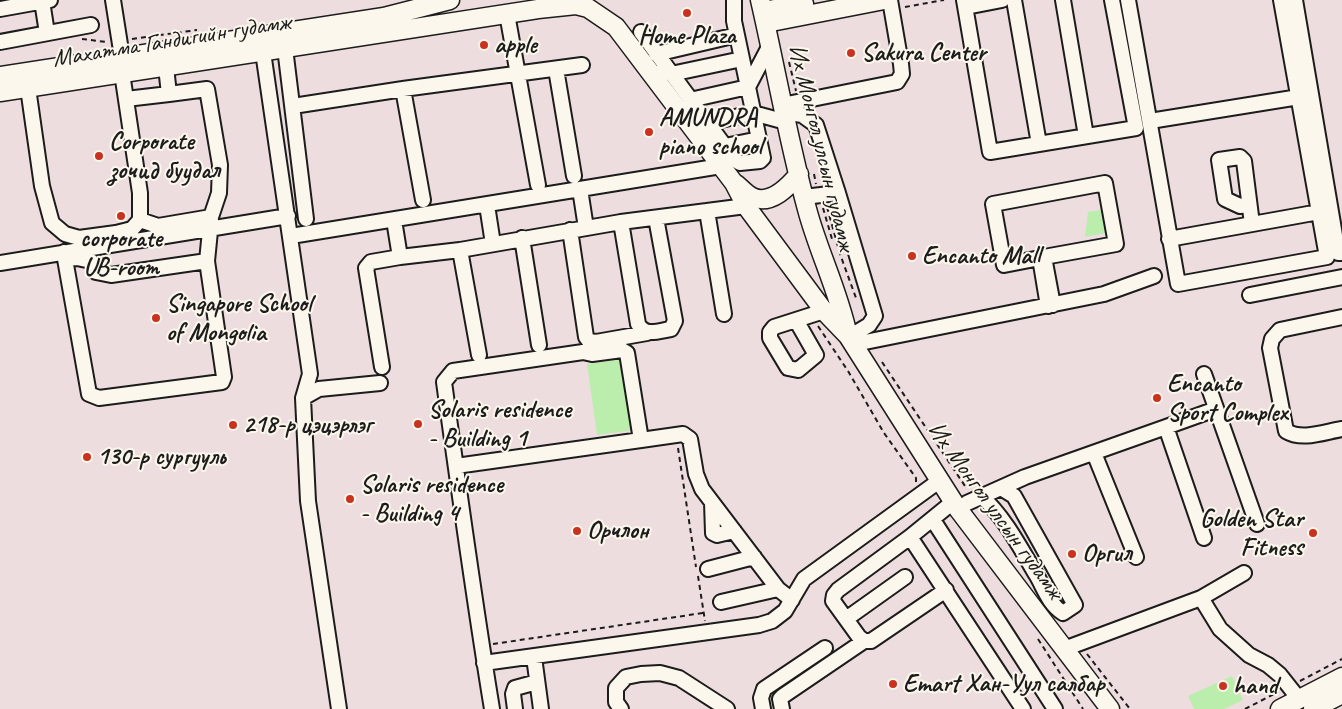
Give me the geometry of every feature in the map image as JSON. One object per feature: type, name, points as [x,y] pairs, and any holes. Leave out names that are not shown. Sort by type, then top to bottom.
[{"type":"main road","points":[[603,0],[616,27],[638,57],[720,156],[734,183],[753,198],[772,197],[785,190],[799,174]]},
{"type":"main road","points":[[763,11],[830,0]]},
{"type":"main road","points":[[763,11],[884,0]]},
{"type":"main road","name":"Махатма Гандигийн гудамж","points":[[0,92],[28,88],[87,71],[121,57],[376,18],[441,1]]},
{"type":"main road","name":"Махатма Гандигийн гудамж","points":[[121,57],[166,66],[578,2]]},
{"type":"main road","points":[[578,2],[616,27]]},
{"type":"main road","name":"Их Монгол улсын гудамж","points":[[763,11],[769,47],[787,110],[804,196],[815,235],[844,316],[850,340],[956,506],[1110,709]]},
{"type":"main road","name":"Махатма Гандигийн гудамж","points":[[0,76],[87,71]]},
{"type":"main road","name":"Их Монгол улсын гудамж","points":[[734,183],[746,206],[817,313],[850,340]]},
{"type":"main road","points":[[1306,704],[1342,677]]},
{"type":"main road","points":[[1280,709],[1342,694]]},
{"type":"street","points":[[28,88],[42,186],[52,223],[64,234],[80,238],[132,229],[140,220],[140,193],[113,0]]},
{"type":"street","points":[[641,32],[707,123],[720,156],[740,163],[760,160],[763,158],[737,34],[734,0]]},
{"type":"street","points":[[707,123],[753,113],[787,110],[897,82],[902,74],[902,64],[890,0]]},
{"type":"street","points":[[1002,0],[965,3],[990,152],[1136,128],[1112,0]]},
{"type":"street","points":[[1014,0],[1038,144]]},
{"type":"street","points":[[1063,0],[1086,136]]},
{"type":"street","points":[[1128,0],[1178,284],[1327,257],[1280,0]]},
{"type":"street","points":[[1295,0],[1338,253],[1342,253]]},
{"type":"street","points":[[0,9],[46,1],[47,33]]},
{"type":"street","name":"Махатма Гандигийн гудамж","points":[[439,24],[441,1]]},
{"type":"street","points":[[507,14],[538,185]]},
{"type":"street","points":[[0,42],[91,25]]},
{"type":"street","points":[[656,54],[737,34]]},
{"type":"street","points":[[690,100],[748,87],[769,47]]},
{"type":"street","points":[[285,48],[306,219]]},
{"type":"street","points":[[263,52],[310,374],[302,398],[308,501],[339,709]]},
{"type":"street","points":[[638,57],[671,74],[742,58]]},
{"type":"street","points":[[293,106],[403,88],[517,75],[582,65]]},
{"type":"street","points":[[166,66],[169,94]]},
{"type":"street","points":[[556,69],[574,176]]},
{"type":"street","points":[[403,88],[423,200]]},
{"type":"street","points":[[65,256],[89,394],[100,398],[222,382],[224,377],[207,260],[211,223],[219,194],[220,164],[207,89],[126,99]]},
{"type":"street","points":[[1150,121],[1299,97]]},
{"type":"street","points":[[787,110],[802,115],[816,125],[830,195],[875,316],[869,325],[850,340]]},
{"type":"street","points":[[291,236],[580,190],[720,156],[759,139]]},
{"type":"street","points":[[1105,183],[1116,244],[1044,257],[1050,305],[1040,258],[1004,265],[993,204],[1105,183]]},
{"type":"street","points":[[580,190],[586,228]]},
{"type":"street","points":[[804,196],[830,195]]},
{"type":"street","points":[[487,205],[493,244]]},
{"type":"street","points":[[1249,205],[1252,224]]},
{"type":"street","points":[[382,367],[366,268],[371,262],[460,250],[621,222],[746,206]]},
{"type":"street","points":[[707,211],[724,314]]},
{"type":"street","points":[[1170,239],[1319,212]]},
{"type":"street","points":[[140,220],[158,226],[288,216]]},
{"type":"street","points":[[570,230],[586,337],[589,341],[596,342],[671,329],[675,322],[656,218]]},
{"type":"street","points":[[394,220],[400,257]]},
{"type":"street","points":[[621,222],[638,324],[641,331],[647,333]]},
{"type":"street","points":[[0,263],[65,256],[211,223]]},
{"type":"street","points":[[522,238],[539,346]]},
{"type":"street","points":[[460,250],[479,355]]},
{"type":"street","points":[[65,256],[91,261],[96,272],[111,276],[207,260]]},
{"type":"street","points":[[850,340],[864,342],[1104,294],[1154,276]]},
{"type":"street","points":[[1250,294],[1342,277]]},
{"type":"street","points":[[796,320],[817,313]]},
{"type":"street","points":[[1342,317],[1280,330],[1272,339],[1270,348],[1286,431],[1294,436],[1302,436],[1342,429]]},
{"type":"street","points":[[492,709],[444,382],[453,372],[582,352],[592,354],[622,350],[627,353],[641,440]]},
{"type":"street","points":[[1204,374],[1257,524]]},
{"type":"street","points":[[302,398],[319,390],[380,383]]},
{"type":"street","points":[[864,641],[833,602],[834,595],[838,590],[933,520],[956,506],[1025,477],[1216,409]]},
{"type":"street","points":[[1166,427],[1204,538]]},
{"type":"street","points":[[456,466],[683,434],[690,439],[696,474],[702,490],[778,589],[792,600]]},
{"type":"street","points":[[1094,453],[1136,557]]},
{"type":"street","points":[[483,656],[534,657],[758,625],[772,620],[785,611],[804,579],[939,481]]},
{"type":"street","points":[[978,498],[991,505],[1030,564],[1053,606],[1063,613],[1075,605],[1014,496],[1001,488]]},
{"type":"street","points":[[933,520],[1055,709]]},
{"type":"street","points":[[910,537],[1023,709]]},
{"type":"street","points":[[708,569],[754,557]]},
{"type":"street","points":[[1064,649],[1201,598],[1244,574]]},
{"type":"street","points":[[846,619],[905,577]]},
{"type":"street","points":[[721,602],[778,589]]},
{"type":"street","points":[[782,709],[780,699],[783,696],[864,641],[871,641],[946,590]]},
{"type":"street","points":[[1201,598],[1220,629],[1249,656],[1268,665],[1280,675],[1306,704]]},
{"type":"street","points":[[763,709],[761,698],[764,689],[826,648]]},
{"type":"street","points":[[534,657],[541,709]]},
{"type":"street","points":[[621,709],[616,702],[616,688],[626,677],[660,673],[679,678],[727,709]]},
{"type":"street","points":[[515,709],[513,694],[515,688],[537,682]]},
{"type":"path","points":[[79,39],[106,42],[121,57],[198,30]]},
{"type":"path","points":[[787,110],[788,57]]},
{"type":"path","points":[[817,170],[820,180]]},
{"type":"path","points":[[830,195],[840,254],[859,306]]},
{"type":"path","points":[[817,313],[884,432],[916,478],[916,485]]},
{"type":"path","points":[[879,357],[978,498]]},
{"type":"path","points":[[677,445],[705,625]]},
{"type":"path","points":[[483,656],[492,644],[703,613]]},
{"type":"path","points":[[1085,652],[1130,709]]},
{"type":"green space","points":[[1101,210],[1106,233],[1085,237],[1088,212]]},
{"type":"green space","points":[[623,359],[634,430],[597,435],[587,364]]},
{"type":"green space","name":"hand","points":[[1232,676],[1243,700],[1224,709],[1194,709],[1188,696]]},
{"type":"place","name":"Home Plaza","points":[[687,13]]},
{"type":"place","name":"apple","points":[[484,45]]},
{"type":"place","name":"Sakura Center","points":[[851,53]]},
{"type":"place","name":"AMUNDRA piano school","points":[[649,132]]},
{"type":"place","name":"Corporate зочид буудал","points":[[99,156]]},
{"type":"place","name":"corporate UB-room","points":[[121,216]]},
{"type":"place","name":"Encanto Mall","points":[[912,256]]},
{"type":"place","name":"Singapore School of Mongolia","points":[[156,318]]},
{"type":"place","name":"Encanto Sport Complex","points":[[1157,398]]},
{"type":"place","name":"Solaris residence - Building 1","points":[[418,424]]},
{"type":"place","name":"218-р цэцэрлэг","points":[[233,425]]},
{"type":"place","name":"130-р сургууль","points":[[87,457]]},
{"type":"place","name":"Solaris residence - Building 4","points":[[350,499]]},
{"type":"place","name":"Орчлон","points":[[577,531]]},
{"type":"place","name":"Golden Star Fitness","points":[[1313,533]]},
{"type":"place","name":"Оргил","points":[[1072,554]]},
{"type":"place","name":"Emart Хан-Уул салбар","points":[[893,684]]},
{"type":"place","name":"hand","points":[[1223,686]]}]
